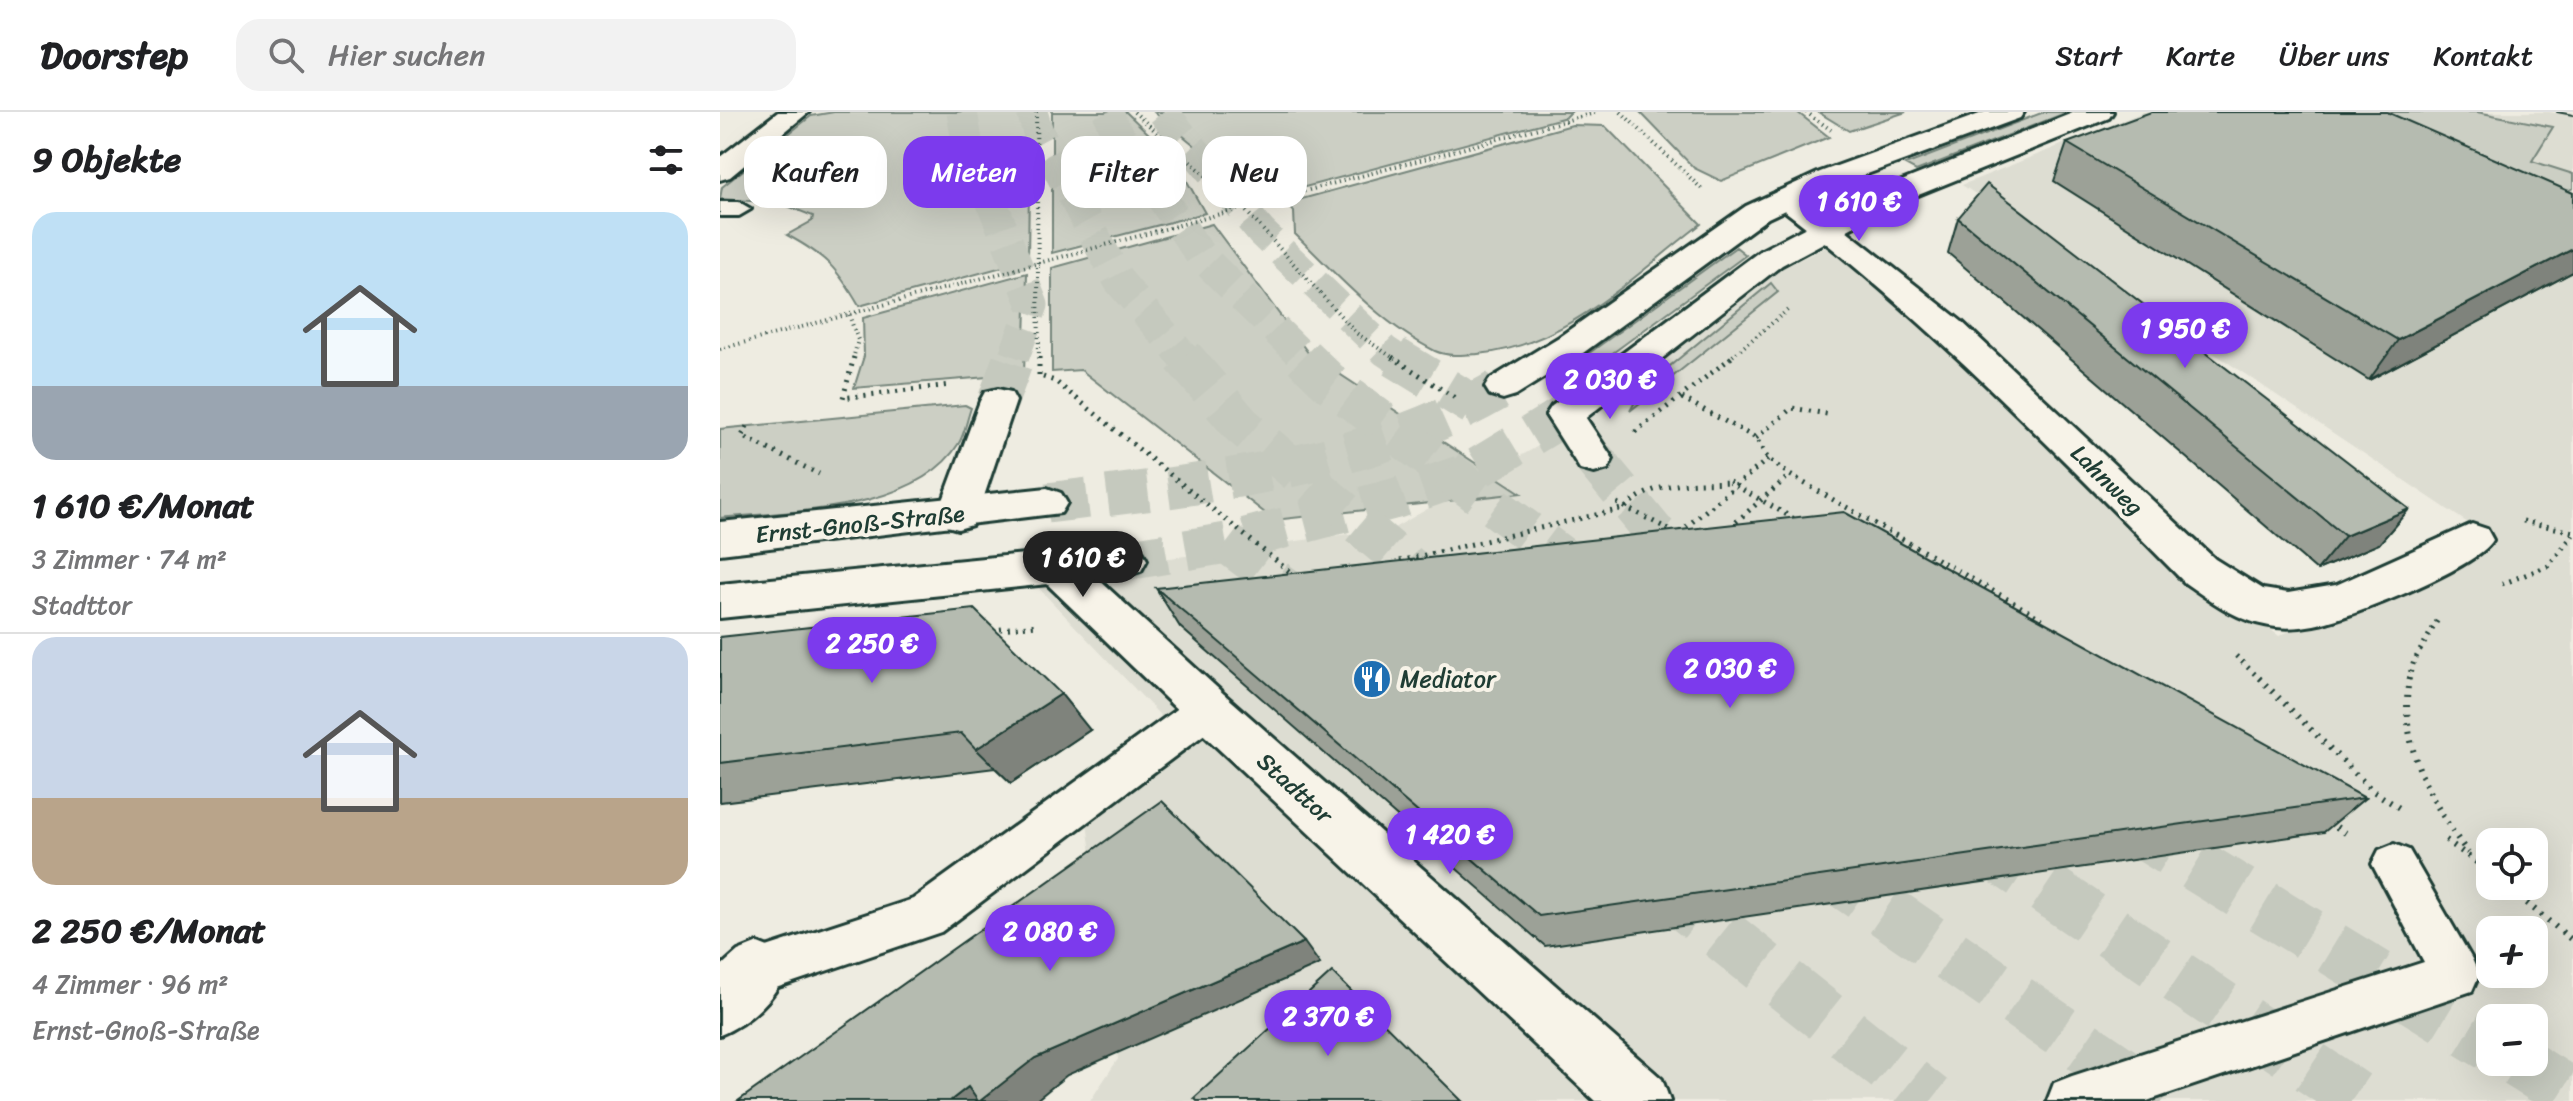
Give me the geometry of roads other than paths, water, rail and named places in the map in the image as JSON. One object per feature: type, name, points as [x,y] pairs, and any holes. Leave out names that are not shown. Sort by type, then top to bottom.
[{"type":"main road","points":[[720,171],[795,112]]},
{"type":"main road","points":[[1503,387],[1571,345],[1737,224],[1830,178],[2010,112]]},
{"type":"main road","points":[[1594,459],[1565,415],[1746,276],[1885,198],[2099,112]]},
{"type":"main road","name":"Lahnweg","points":[[1787,198],[1865,254],[1943,322],[2200,571],[2247,601],[2263,608],[2305,612],[2345,599],[2472,540]]},
{"type":"main road","points":[[1011,389],[958,514],[966,532],[988,550],[1046,570]]},
{"type":"main road","name":"Ernst-Gnoß-Straße","points":[[720,538],[1047,503]]},
{"type":"main road","points":[[720,601],[1126,560]]},
{"type":"main road","name":"Stadttor","points":[[1046,570],[1208,709],[1640,1101]]},
{"type":"lane","points":[[739,988],[925,917],[1208,709]]},
{"type":"lane","points":[[2072,1101],[2456,975],[2394,864]]},
{"type":"tunnel","points":[[962,112],[967,141],[1033,305],[1013,359]]},
{"type":"tunnel","points":[[1032,112],[1038,132],[1119,281],[1185,359]]},
{"type":"tunnel","points":[[1108,112],[1113,126],[1201,256],[1305,359]]},
{"type":"tunnel","points":[[1163,112],[1261,232],[1394,357]]},
{"type":"tunnel","points":[[998,401],[1014,357]]},
{"type":"tunnel","points":[[1183,357],[1241,425],[1448,599]]},
{"type":"tunnel","points":[[1303,357],[1330,383],[1594,581]]},
{"type":"tunnel","points":[[1394,357],[1473,405]]},
{"type":"tunnel","points":[[1047,503],[1224,480],[1340,455],[1450,415],[1503,387]]},
{"type":"tunnel","points":[[1126,560],[1227,543],[1397,498],[1471,472],[1565,415]]},
{"type":"tunnel","points":[[1594,459],[1655,533],[1700,568]]},
{"type":"tunnel","points":[[1227,543],[1318,612]]},
{"type":"tunnel","points":[[2127,823],[2476,1036]]},
{"type":"tunnel","points":[[1979,843],[2361,1101]]},
{"type":"tunnel","points":[[1819,865],[2162,1101]]},
{"type":"tunnel","points":[[1659,884],[1931,1101]]},
{"type":"tunnel","points":[[2541,1076],[2573,1096]]},
{"type":"tram line","points":[[2557,112],[2573,115]]},
{"type":"place","name":"Mediator","points":[[1372,679]]}]
